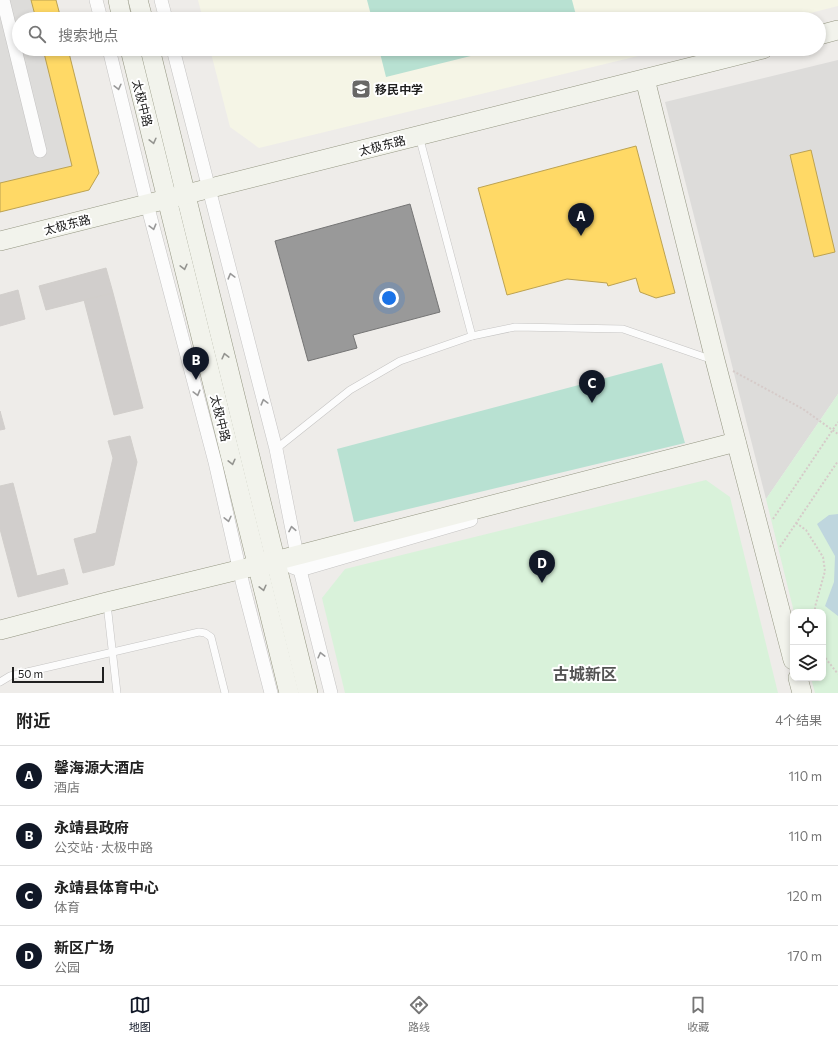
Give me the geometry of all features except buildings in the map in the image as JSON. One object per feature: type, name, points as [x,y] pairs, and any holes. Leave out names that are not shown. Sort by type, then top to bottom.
[{"type":"street","points":[[3,0],[12,37]]},
{"type":"street","points":[[96,0],[99,12]]},
{"type":"street","points":[[118,0],[121,12]]},
{"type":"street","points":[[138,0],[141,12]]},
{"type":"street","points":[[161,0],[164,12]]},
{"type":"street","points":[[826,33],[838,30]]},
{"type":"street","points":[[17,56],[40,151]]},
{"type":"street","points":[[111,56],[147,204],[215,462],[258,565],[271,693]]},
{"type":"street","name":"太极中路","points":[[132,56],[176,197]]},
{"type":"street","name":"太极中路","points":[[151,56],[176,197],[258,565],[289,693]]},
{"type":"street","points":[[175,56],[276,449],[298,563],[331,693]]},
{"type":"street","name":"太极东路","points":[[0,241],[735,56]]},
{"type":"street","points":[[645,79],[715,360],[790,649]]},
{"type":"street","points":[[0,630],[258,565],[298,563],[736,442]]},
{"type":"street","name":"太极中路","points":[[258,565],[308,693]]},
{"type":"street","points":[[799,681],[802,693]]},
{"type":"lane","points":[[419,135],[472,336]]},
{"type":"lane","points":[[276,449],[350,390],[400,361],[472,336],[515,327],[624,329],[715,360]]},
{"type":"lane","points":[[107,602],[117,693]]},
{"type":"lane","points":[[0,682],[10,676],[199,632],[206,633],[211,637],[225,693]]},
{"type":"path","points":[[715,360],[803,409],[838,434]]},
{"type":"path","points":[[761,537],[838,422]]},
{"type":"path","points":[[768,565],[838,461]]},
{"type":"path","points":[[796,523],[806,530],[823,557],[825,571],[815,609]]},
{"type":"path","points":[[826,660],[838,674]]},
{"type":"shaded area","points":[[0,0],[49,0],[52,12],[12,12],[12,56],[63,56],[87,156],[70,179],[0,197]]},
{"type":"shaded area","points":[[198,0],[838,0],[838,6],[814,12],[201,12]]},
{"type":"shaded area","name":"移民中学","points":[[212,56],[638,56],[259,148],[230,127]]},
{"type":"shaded area","points":[[838,60],[838,394],[766,499],[665,102]]},
{"type":"green space","points":[[367,0],[572,0],[575,12],[370,12]]},
{"type":"green space","points":[[381,56],[471,56],[386,77]]},
{"type":"green space","points":[[662,363],[685,443],[354,522],[337,449]]},
{"type":"green space","points":[[838,394],[838,693],[815,693],[812,681],[826,681],[826,609],[793,609],[766,499]]},
{"type":"green space","points":[[706,480],[730,497],[778,693],[345,693],[322,598],[345,569]]},
{"type":"water","points":[[838,514],[838,616],[825,606],[834,582],[835,556],[817,524],[829,515]]},
{"type":"place","name":"移民中学","points":[[361,89]]},
{"type":"place","name":"馨海源大酒店","points":[[581,236]]},
{"type":"place","name":"永靖县政府","points":[[196,380]]},
{"type":"place","name":"永靖县体育中心","points":[[592,403]]},
{"type":"place","name":"新区广场","points":[[542,583]]},
{"type":"district","name":"古城新区","points":[[585,673]]}]
